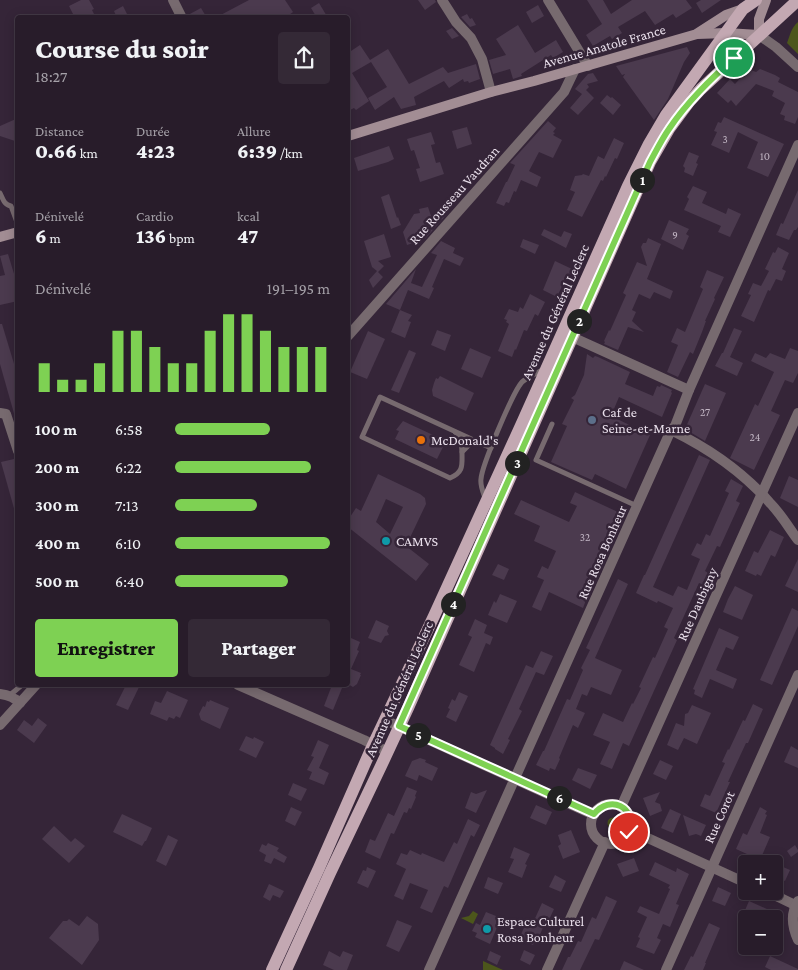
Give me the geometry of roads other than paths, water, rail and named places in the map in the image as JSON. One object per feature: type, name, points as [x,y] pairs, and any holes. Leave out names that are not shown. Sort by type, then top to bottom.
[{"type":"main road","name":"Avenue du Général Leclerc","points":[[697,34],[726,15],[742,10],[756,0]]},
{"type":"main road","points":[[726,33],[759,35],[759,19],[766,0]]},
{"type":"main road","name":"Avenue du Général Leclerc","points":[[286,970],[388,752],[646,170],[669,129],[689,102],[798,0]]},
{"type":"main road","name":"Avenue du Général Leclerc","points":[[272,970],[624,195],[649,144],[666,115],[742,10]]},
{"type":"main road","name":"Avenue Anatole France","points":[[350,135],[491,92],[534,82],[697,34],[726,33]]},
{"type":"main road","points":[[0,237],[15,233]]},
{"type":"street","points":[[173,0],[180,15]]},
{"type":"street","points":[[442,0],[456,22],[471,38],[482,59],[491,92]]},
{"type":"street","points":[[548,0],[588,66]]},
{"type":"street","points":[[759,35],[798,66]]},
{"type":"street","name":"Rue Rousseau Vaudran","points":[[350,334],[564,92],[575,69]]},
{"type":"street","name":"Rue Rosa Bonheur","points":[[429,970],[671,430],[675,426],[689,390],[798,145]]},
{"type":"street","points":[[572,337],[689,390]]},
{"type":"street","points":[[0,413],[6,414],[15,442]]},
{"type":"street","name":"Rue Daubigny","points":[[621,806],[798,413]]},
{"type":"street","points":[[671,430],[711,452],[753,484],[771,504],[798,540]]},
{"type":"street","name":"Rue Corot","points":[[666,970],[798,676]]},
{"type":"street","points":[[0,725],[34,687]]},
{"type":"street","points":[[242,687],[388,752]]},
{"type":"street","points":[[5,695],[16,699],[20,703]]},
{"type":"street","points":[[385,720],[594,814]]},
{"type":"street","points":[[609,804],[621,806],[629,815],[631,826],[629,832],[622,841],[611,843],[599,839],[592,828],[594,814],[603,806],[609,804]]},
{"type":"street","points":[[629,832],[638,834],[738,879]]},
{"type":"street","points":[[547,970],[605,842]]},
{"type":"street","points":[[783,898],[797,903],[792,918],[798,940]]},
{"type":"lane","points":[[0,193],[8,206],[15,205]]},
{"type":"lane","points":[[11,206],[15,217]]},
{"type":"lane","points":[[486,501],[480,480],[483,468],[516,391],[522,382],[547,367]]},
{"type":"lane","points":[[453,430],[461,438],[461,470],[457,475],[450,478],[362,437],[380,397],[453,430],[491,448]]},
{"type":"lane","points":[[552,424],[536,460],[637,506]]},
{"type":"lane","points":[[462,452],[474,440]]},
{"type":"lane","points":[[5,695],[19,687]]},
{"type":"place","name":"Caf de Seine-et-Marne","points":[[592,420]]},
{"type":"place","name":"McDonald's","points":[[421,440]]},
{"type":"place","name":"CAMVS","points":[[386,541]]},
{"type":"place","name":"Espace Culturel Rosa Bonheur","points":[[487,929]]}]
